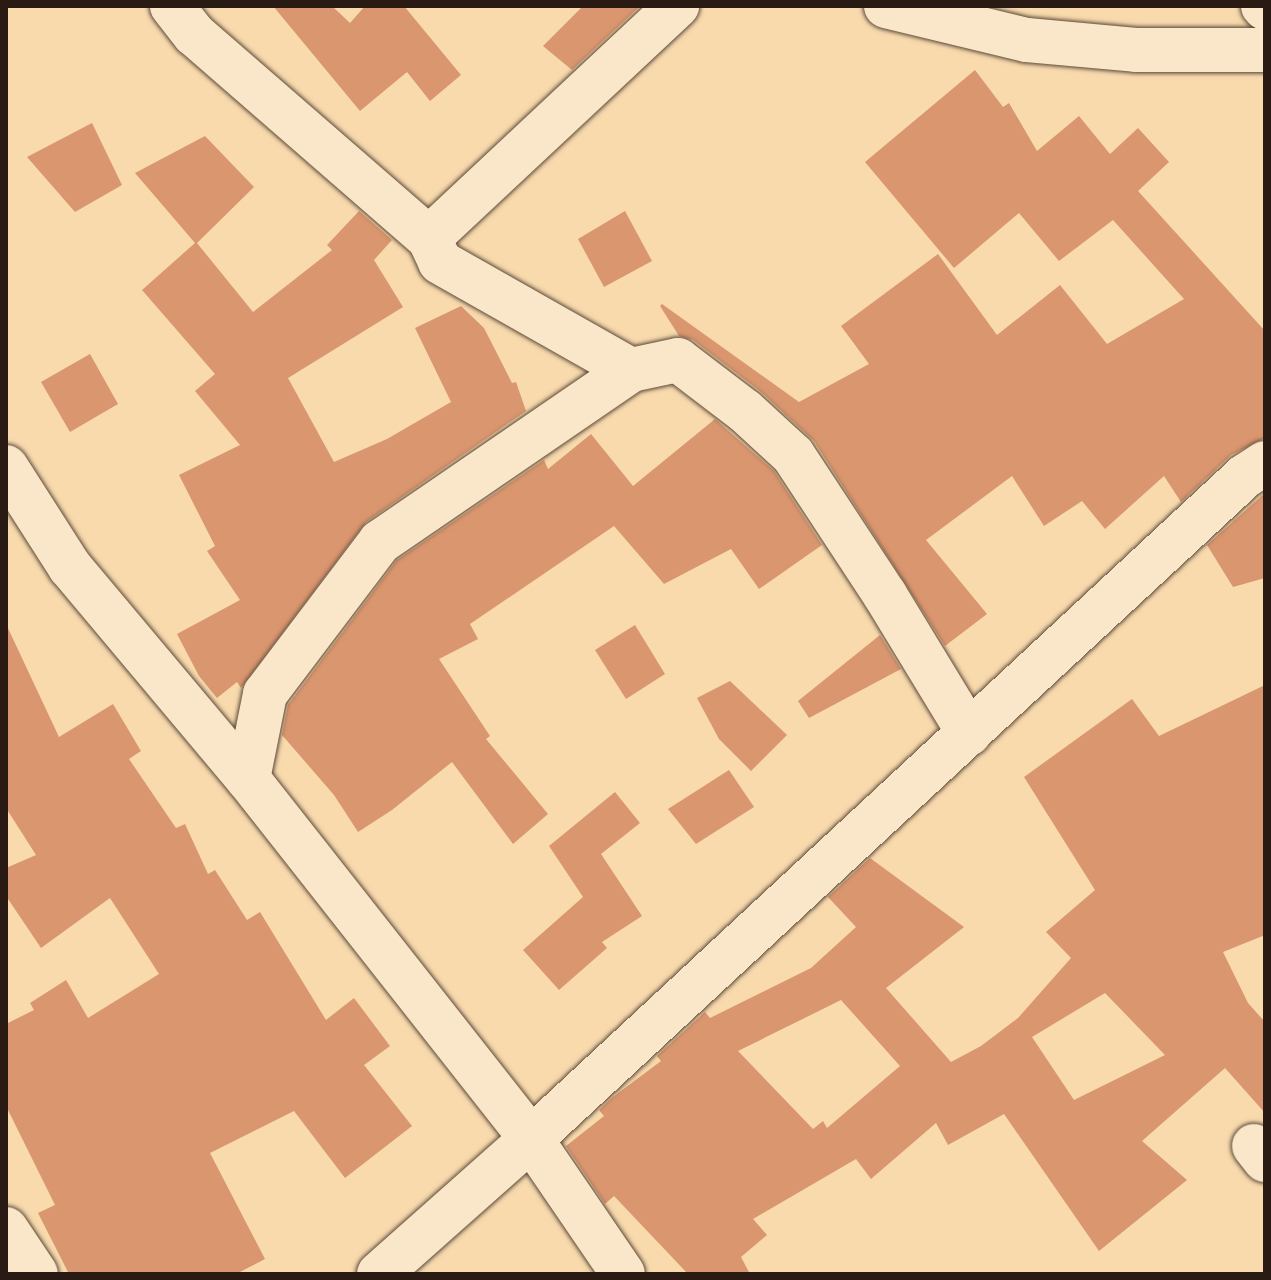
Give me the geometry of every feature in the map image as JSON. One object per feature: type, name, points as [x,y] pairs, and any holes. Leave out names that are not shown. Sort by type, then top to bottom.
[{"type":"street","points":[[172,6],[194,34],[429,238],[440,262],[631,370]]},
{"type":"street","points":[[429,238],[677,6]]},
{"type":"street","points":[[886,6],[1027,40],[1136,50],[1265,50]]},
{"type":"street","points":[[248,779],[265,694],[380,542],[631,370],[678,360],[745,411],[793,455],[885,595],[969,733]]},
{"type":"street","points":[[379,1274],[531,1139],[1245,476],[1265,463]]},
{"type":"street","points":[[6,467],[70,567],[248,779],[531,1139],[623,1274]]},
{"type":"street","points":[[6,1229],[36,1274]]},
{"type":"building","points":[[273,6],[332,6],[350,23],[365,6],[404,6],[461,75],[430,101],[407,72],[360,111]]},
{"type":"building","points":[[583,6],[640,6],[572,70],[543,46]]},
{"type":"building","points":[[975,70],[1003,107],[1009,103],[1037,151],[1079,116],[1110,154],[1138,128],[1169,162],[1138,191],[1265,331],[1265,438],[1231,455],[1181,502],[1164,476],[1105,529],[1082,501],[1044,526],[1012,476],[926,540],[987,614],[945,646],[814,441],[760,391],[693,340],[679,336],[660,306],[662,304],[799,402],[869,364],[841,326],[938,254],[997,335],[1060,285],[1107,344],[1184,299],[1113,220],[1059,261],[1019,213],[954,268],[865,162]]},
{"type":"building","points":[[92,123],[122,185],[75,212],[27,157]]},
{"type":"building","points":[[205,136],[254,187],[197,243],[253,312],[332,250],[327,245],[359,211],[392,240],[374,260],[403,307],[288,378],[334,462],[387,439],[451,402],[415,328],[461,306],[484,328],[512,383],[516,382],[526,411],[366,522],[241,688],[237,682],[217,698],[199,676],[177,634],[240,600],[207,551],[215,546],[179,475],[240,445],[195,391],[215,374],[142,290],[195,243],[135,173]]},
{"type":"building","points":[[625,211],[652,261],[604,287],[578,239]]},
{"type":"building","points":[[90,354],[118,404],[70,432],[41,382]]},
{"type":"building","points":[[715,419],[774,471],[822,545],[759,589],[731,549],[664,584],[614,526],[470,624],[478,639],[439,659],[490,736],[486,739],[548,814],[513,844],[452,762],[392,810],[358,832],[334,795],[282,735],[288,705],[397,560],[544,460],[548,469],[591,434],[633,486]]},
{"type":"building","points":[[1265,493],[1265,578],[1233,587],[1207,545]]},
{"type":"building","points":[[6,624],[59,737],[113,704],[141,751],[129,759],[176,828],[185,824],[208,874],[215,870],[247,920],[260,912],[326,1020],[354,998],[390,1046],[364,1065],[412,1126],[345,1178],[294,1111],[210,1153],[265,1259],[236,1274],[69,1274],[38,1213],[55,1205],[6,1106],[6,1024],[34,1010],[30,1003],[66,980],[88,1018],[159,974],[110,898],[41,948],[6,896],[6,868],[36,855],[6,808]]},
{"type":"building","points":[[635,625],[665,674],[626,699],[595,650]]},
{"type":"building","points":[[880,635],[901,669],[809,718],[798,701]]},
{"type":"building","points":[[730,681],[787,735],[751,771],[719,739],[697,698]]},
{"type":"building","points":[[1265,685],[1265,935],[1223,952],[1248,1003],[1265,1022],[1265,1113],[1225,1068],[1142,1141],[1187,1180],[1099,1251],[1004,1114],[948,1145],[936,1123],[871,1179],[856,1159],[753,1219],[767,1235],[741,1257],[750,1274],[688,1274],[614,1196],[605,1204],[566,1146],[604,1116],[599,1110],[661,1061],[657,1056],[705,1012],[710,1018],[811,968],[856,927],[828,897],[870,858],[964,927],[886,988],[951,1062],[981,1046],[1018,1018],[1071,958],[1046,932],[1095,890],[1024,777],[1132,699],[1159,736]],"holes":[[[1105,993],[1165,1055],[1074,1100],[1032,1037]],[[841,1000],[900,1066],[827,1128],[823,1121],[813,1129],[738,1051]]]},
{"type":"building","points":[[729,770],[754,807],[696,844],[668,809]]},
{"type":"building","points":[[615,792],[640,823],[601,854],[642,916],[602,942],[607,948],[559,990],[523,950],[583,897],[549,846]]}]
